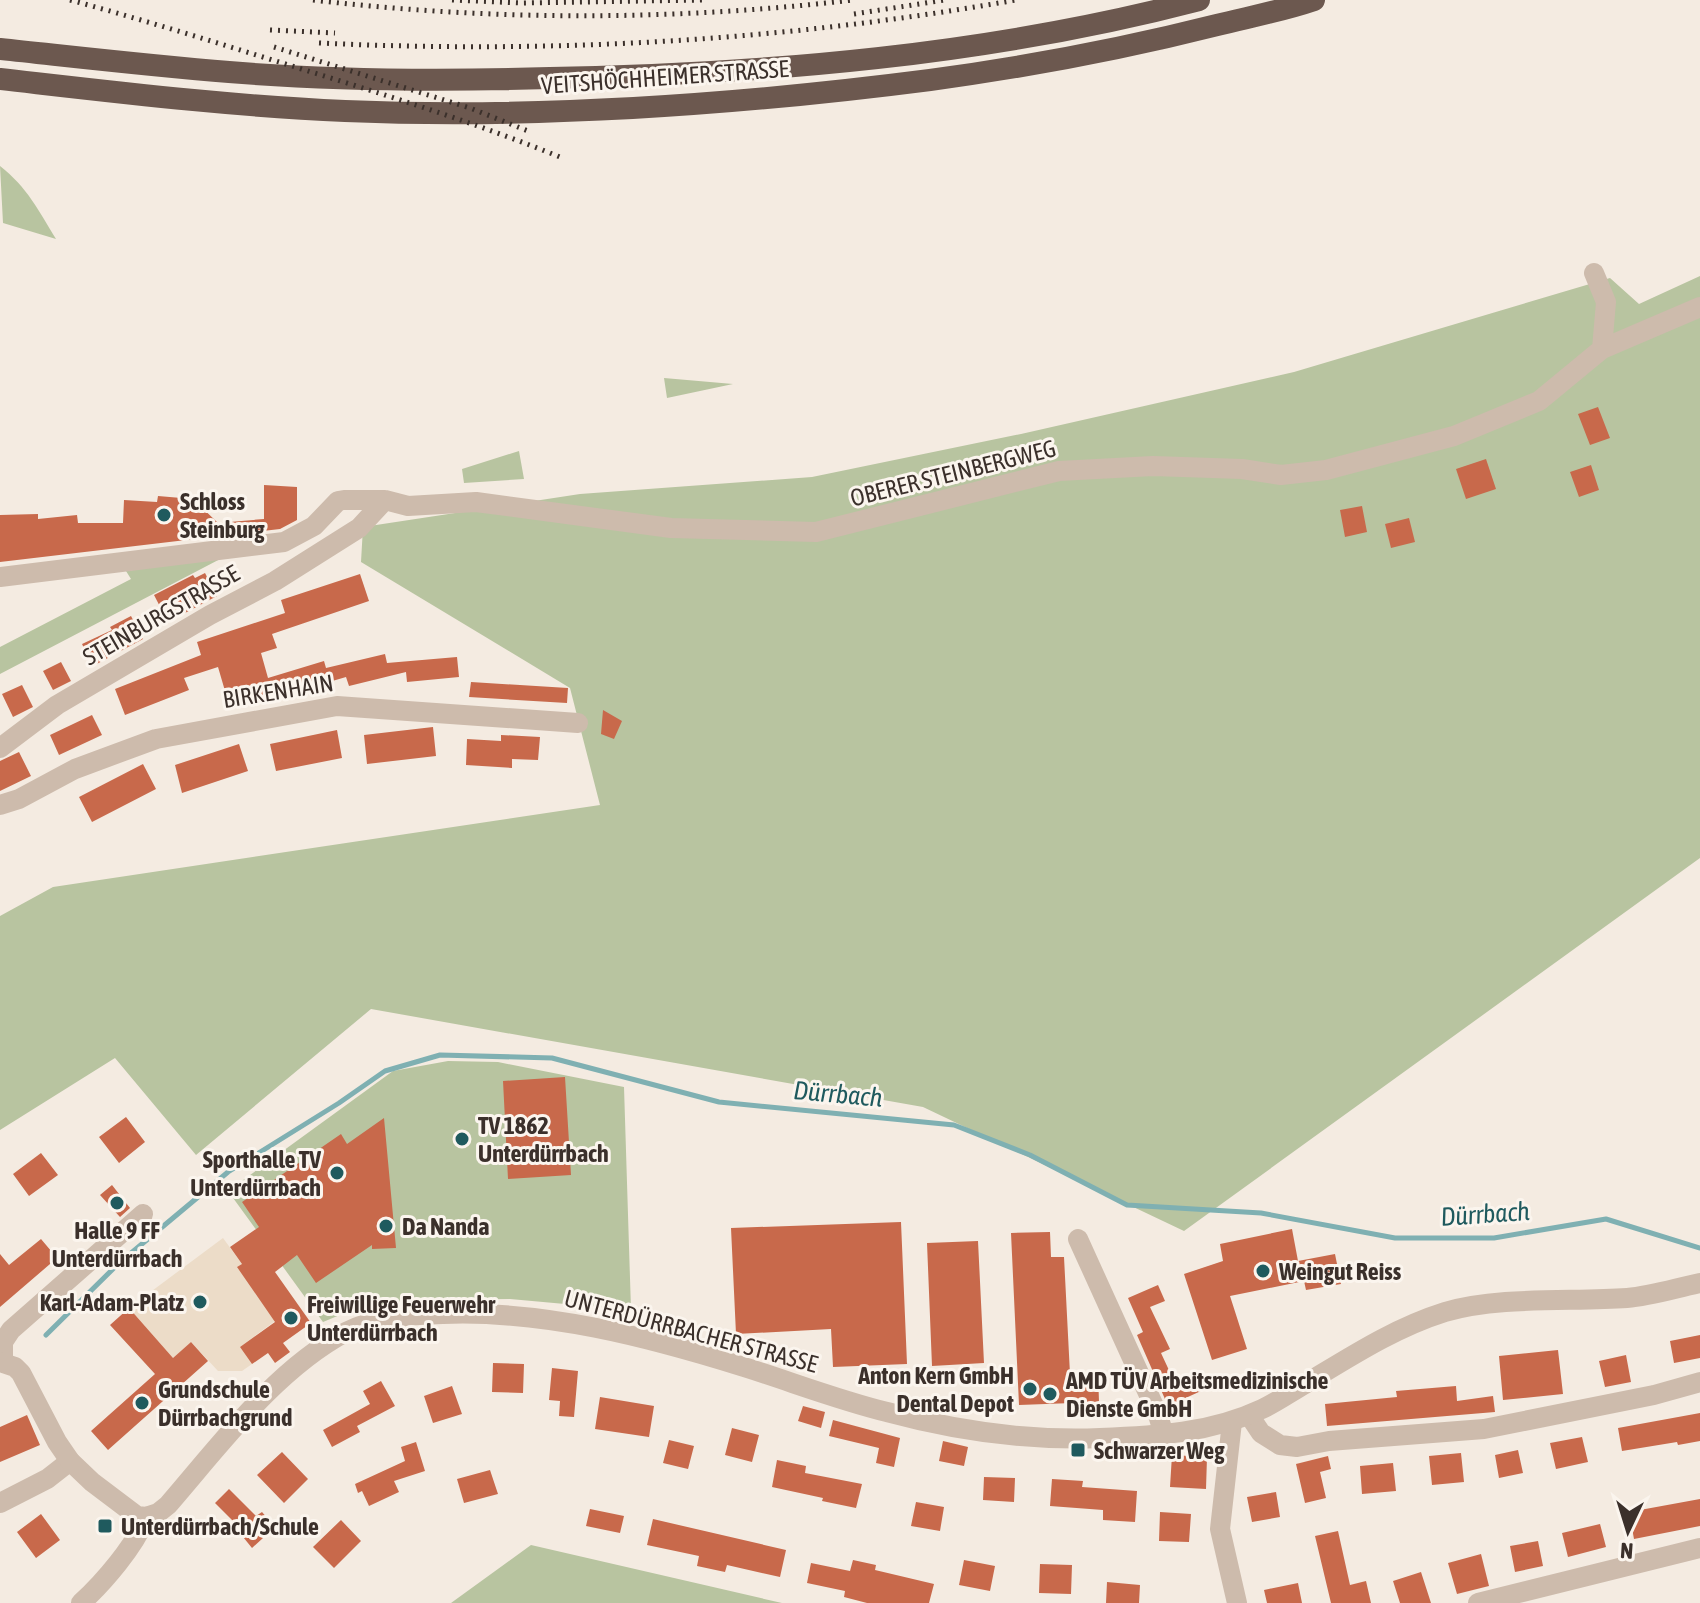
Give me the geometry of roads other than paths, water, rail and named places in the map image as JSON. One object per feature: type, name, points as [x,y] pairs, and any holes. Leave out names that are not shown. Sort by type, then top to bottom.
[{"type":"highway","name":"VEITSHÖCHHEIMER STRASSE","points":[[0,49],[230,73],[335,78],[669,76],[855,60],[1009,40],[1199,0]]},
{"type":"highway","name":"VEITSHÖCHHEIMER STRASSE","points":[[4,79],[226,103],[346,111],[560,112],[663,107],[861,89],[1010,70],[1167,38],[1314,0]]},
{"type":"street","points":[[1594,273],[1606,302],[1602,349]]},
{"type":"street","name":"OBERER STEINBERGWEG","points":[[0,577],[284,542],[314,526],[338,501],[385,500],[408,506],[476,502],[671,528],[816,532],[1059,471],[1153,466],[1242,469],[1281,475],[1326,470],[1454,436],[1539,401],[1602,349],[1700,307]]},
{"type":"street","name":"STEINBURGSTRASSE","points":[[0,748],[57,705],[210,615],[275,581],[359,528],[385,500]]},
{"type":"street","name":"BIRKENHAIN","points":[[0,805],[19,799],[75,769],[156,739],[337,706],[578,723]]},
{"type":"street","points":[[143,1214],[11,1330],[3,1342],[1,1362],[21,1373],[70,1461],[131,1514],[146,1517]]},
{"type":"street","points":[[1078,1239],[1158,1415],[1164,1435]]},
{"type":"street","name":"UNTERDÜRRBACHER STRASSE","points":[[81,1603],[141,1531],[146,1517],[168,1505],[253,1407],[298,1367],[349,1331],[394,1316],[489,1313],[562,1322],[734,1364],[886,1412],[997,1436],[1094,1439],[1198,1431],[1241,1418],[1267,1407],[1374,1341],[1448,1311],[1506,1303],[1633,1298],[1700,1283]]},
{"type":"street","points":[[1237,1603],[1220,1529],[1241,1418],[1280,1445],[1297,1447],[1329,1441],[1484,1429],[1654,1395],[1700,1382]]},
{"type":"street","points":[[0,1503],[47,1479],[70,1461]]},
{"type":"street","points":[[1478,1603],[1700,1548]]},
{"type":"waterway","name":"Dürrbach","points":[[46,1335],[118,1264],[228,1172],[385,1071],[440,1055],[552,1058],[719,1102],[954,1125],[1030,1155],[1127,1205],[1261,1213],[1395,1238],[1494,1238],[1606,1219],[1700,1248]]},
{"type":"railway","points":[[70,0],[391,97],[560,157]]},
{"type":"railway","points":[[313,0],[448,12],[583,16],[718,12],[853,0]]},
{"type":"railway","points":[[452,0],[522,3],[705,0]]},
{"type":"railway","points":[[854,14],[945,0]]},
{"type":"railway","points":[[319,43],[495,47],[669,41],[842,26],[1016,0]]},
{"type":"railway","points":[[270,30],[335,33]]},
{"type":"railway","points":[[274,47],[470,108],[528,131]]},
{"type":"place","name":"Schloss Steinburg","points":[[164,515]]},
{"type":"place","name":"TV 1862 Unterdürrbach","points":[[462,1139]]},
{"type":"place","name":"Sporthalle TV Unterdürrbach","points":[[337,1173]]},
{"type":"place","name":"Halle 9 FF Unterdürrbach","points":[[117,1203]]},
{"type":"place","name":"Da Nanda","points":[[386,1226]]},
{"type":"place","name":"Weingut Reiss","points":[[1263,1271]]},
{"type":"place","name":"Karl-Adam-Platz","points":[[200,1302]]},
{"type":"place","name":"Freiwillige Feuerwehr Unterdürrbach","points":[[291,1318]]},
{"type":"place","name":"Anton Kern GmbH Dental Depot","points":[[1030,1389]]},
{"type":"place","name":"AMD TÜV Arbeitsmedizinische Dienste GmbH","points":[[1050,1394]]},
{"type":"place","name":"Grundschule Dürrbachgrund","points":[[142,1403]]},
{"type":"place","name":"Schwarzer Weg","points":[[1078,1450]]},
{"type":"place","name":"Unterdürrbach/Schule","points":[[105,1526]]}]
